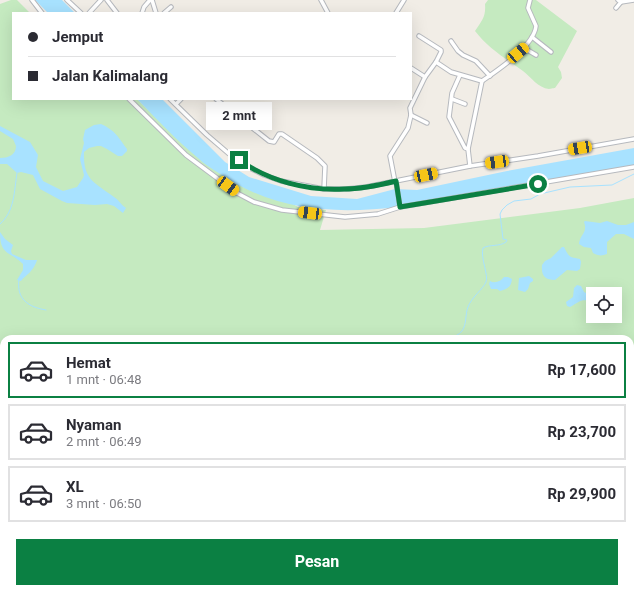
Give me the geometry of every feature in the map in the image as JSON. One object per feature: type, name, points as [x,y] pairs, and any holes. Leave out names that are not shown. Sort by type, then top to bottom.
[{"type":"street","points":[[32,0],[41,12]]},
{"type":"street","points":[[67,0],[80,12]]},
{"type":"street","points":[[107,0],[115,12]]},
{"type":"street","points":[[142,12],[144,7],[151,0],[156,12]]},
{"type":"street","points":[[321,0],[327,12]]},
{"type":"street","points":[[397,12],[404,0]]},
{"type":"street","points":[[470,166],[468,149],[482,81],[524,48],[532,37],[536,26],[528,8],[530,0]]},
{"type":"street","points":[[616,8],[620,1],[634,0]]},
{"type":"street","points":[[89,12],[99,1]]},
{"type":"street","points":[[165,12],[172,7]]},
{"type":"street","points":[[400,205],[390,158],[408,128],[411,115],[410,108],[425,77],[441,52],[441,50],[419,36]]},
{"type":"street","points":[[532,37],[551,52]]},
{"type":"street","points":[[451,41],[463,55],[476,61],[490,76]]},
{"type":"street","points":[[524,48],[536,55]]},
{"type":"street","points":[[436,62],[451,72],[482,81]]},
{"type":"street","points":[[412,69],[425,77]]},
{"type":"street","points":[[460,75],[452,93],[450,118],[465,148],[468,149]]},
{"type":"street","points":[[452,99],[466,104]]},
{"type":"street","points":[[130,100],[186,156],[237,193],[254,202],[282,210],[345,217],[378,214],[400,205],[634,167]]},
{"type":"street","points":[[171,100],[223,148],[250,168],[277,180],[324,189],[346,190],[396,183],[470,166],[634,139]]},
{"type":"street","points":[[176,104],[181,100]]},
{"type":"street","points":[[217,100],[269,141],[274,142],[279,134],[282,134],[317,158],[325,166],[324,189]]},
{"type":"street","points":[[411,115],[427,123]]},
{"type":"green space","points":[[11,0],[17,0],[29,12],[12,12],[12,100],[138,100],[169,130],[298,207],[326,210],[320,230],[424,228],[580,208],[634,198],[634,335],[0,335],[0,4]]},
{"type":"green space","points":[[488,0],[536,0],[577,31],[558,67],[562,78],[555,88],[549,89],[541,87],[523,71],[491,48],[475,31],[483,18],[485,4]]},
{"type":"water","points":[[35,0],[62,0],[74,12],[47,12]]},
{"type":"water","points":[[138,100],[163,100],[225,162],[249,177],[311,196],[357,199],[395,189],[417,190],[507,171],[634,148],[634,167],[400,207],[328,210],[283,202],[261,195],[239,185],[203,162]]},
{"type":"water","points":[[101,124],[110,129],[116,135],[127,151],[122,156],[118,156],[101,146],[89,148],[84,152],[85,169],[95,184],[116,198],[126,208],[123,213],[114,206],[107,204],[95,205],[67,203],[40,189],[33,175],[21,172],[17,173],[7,164],[0,164],[0,158],[13,154],[16,146],[13,139],[0,131],[0,126],[30,142],[38,155],[36,167],[43,181],[63,191],[77,187],[84,175],[80,159],[84,143],[83,139],[85,130],[94,125]]},
{"type":"water","points":[[585,221],[600,223],[607,221],[618,225],[626,225],[634,222],[634,239],[624,234],[616,234],[607,242],[607,254],[597,255],[593,253],[591,248],[584,247],[579,244],[585,229]]},
{"type":"water","points":[[0,232],[5,239],[13,245],[11,251],[12,254],[26,260],[37,260],[29,273],[21,281],[17,280],[23,270],[23,264],[4,249],[0,240]]},
{"type":"water","points":[[562,247],[564,247],[570,256],[580,259],[580,269],[577,271],[567,270],[555,280],[544,277],[542,265]]},
{"type":"water","points":[[529,276],[533,279],[533,281],[530,283],[528,289],[525,292],[518,290],[519,278]]},
{"type":"water","points":[[504,277],[512,279],[509,287],[500,291],[497,289],[491,289],[489,284],[490,281],[498,282]]},
{"type":"water","points":[[577,285],[581,286],[586,293],[586,300],[582,300],[570,307],[567,306],[566,302],[573,297],[574,288]]},
{"type":"waterway","points":[[0,224],[9,213],[13,200],[17,173]]},
{"type":"waterway","points":[[458,335],[465,325],[467,310],[470,304],[487,279],[482,252],[483,248],[500,244],[506,242],[507,240],[503,239],[500,214],[507,205],[514,201],[531,199],[540,194],[570,187],[612,185],[634,174]]},
{"type":"waterway","points":[[19,279],[19,292],[21,297],[34,307],[46,310]]},
{"type":"route","points":[[239,160],[250,168],[272,178],[324,189],[346,190],[396,181],[400,207],[538,184]]}]
